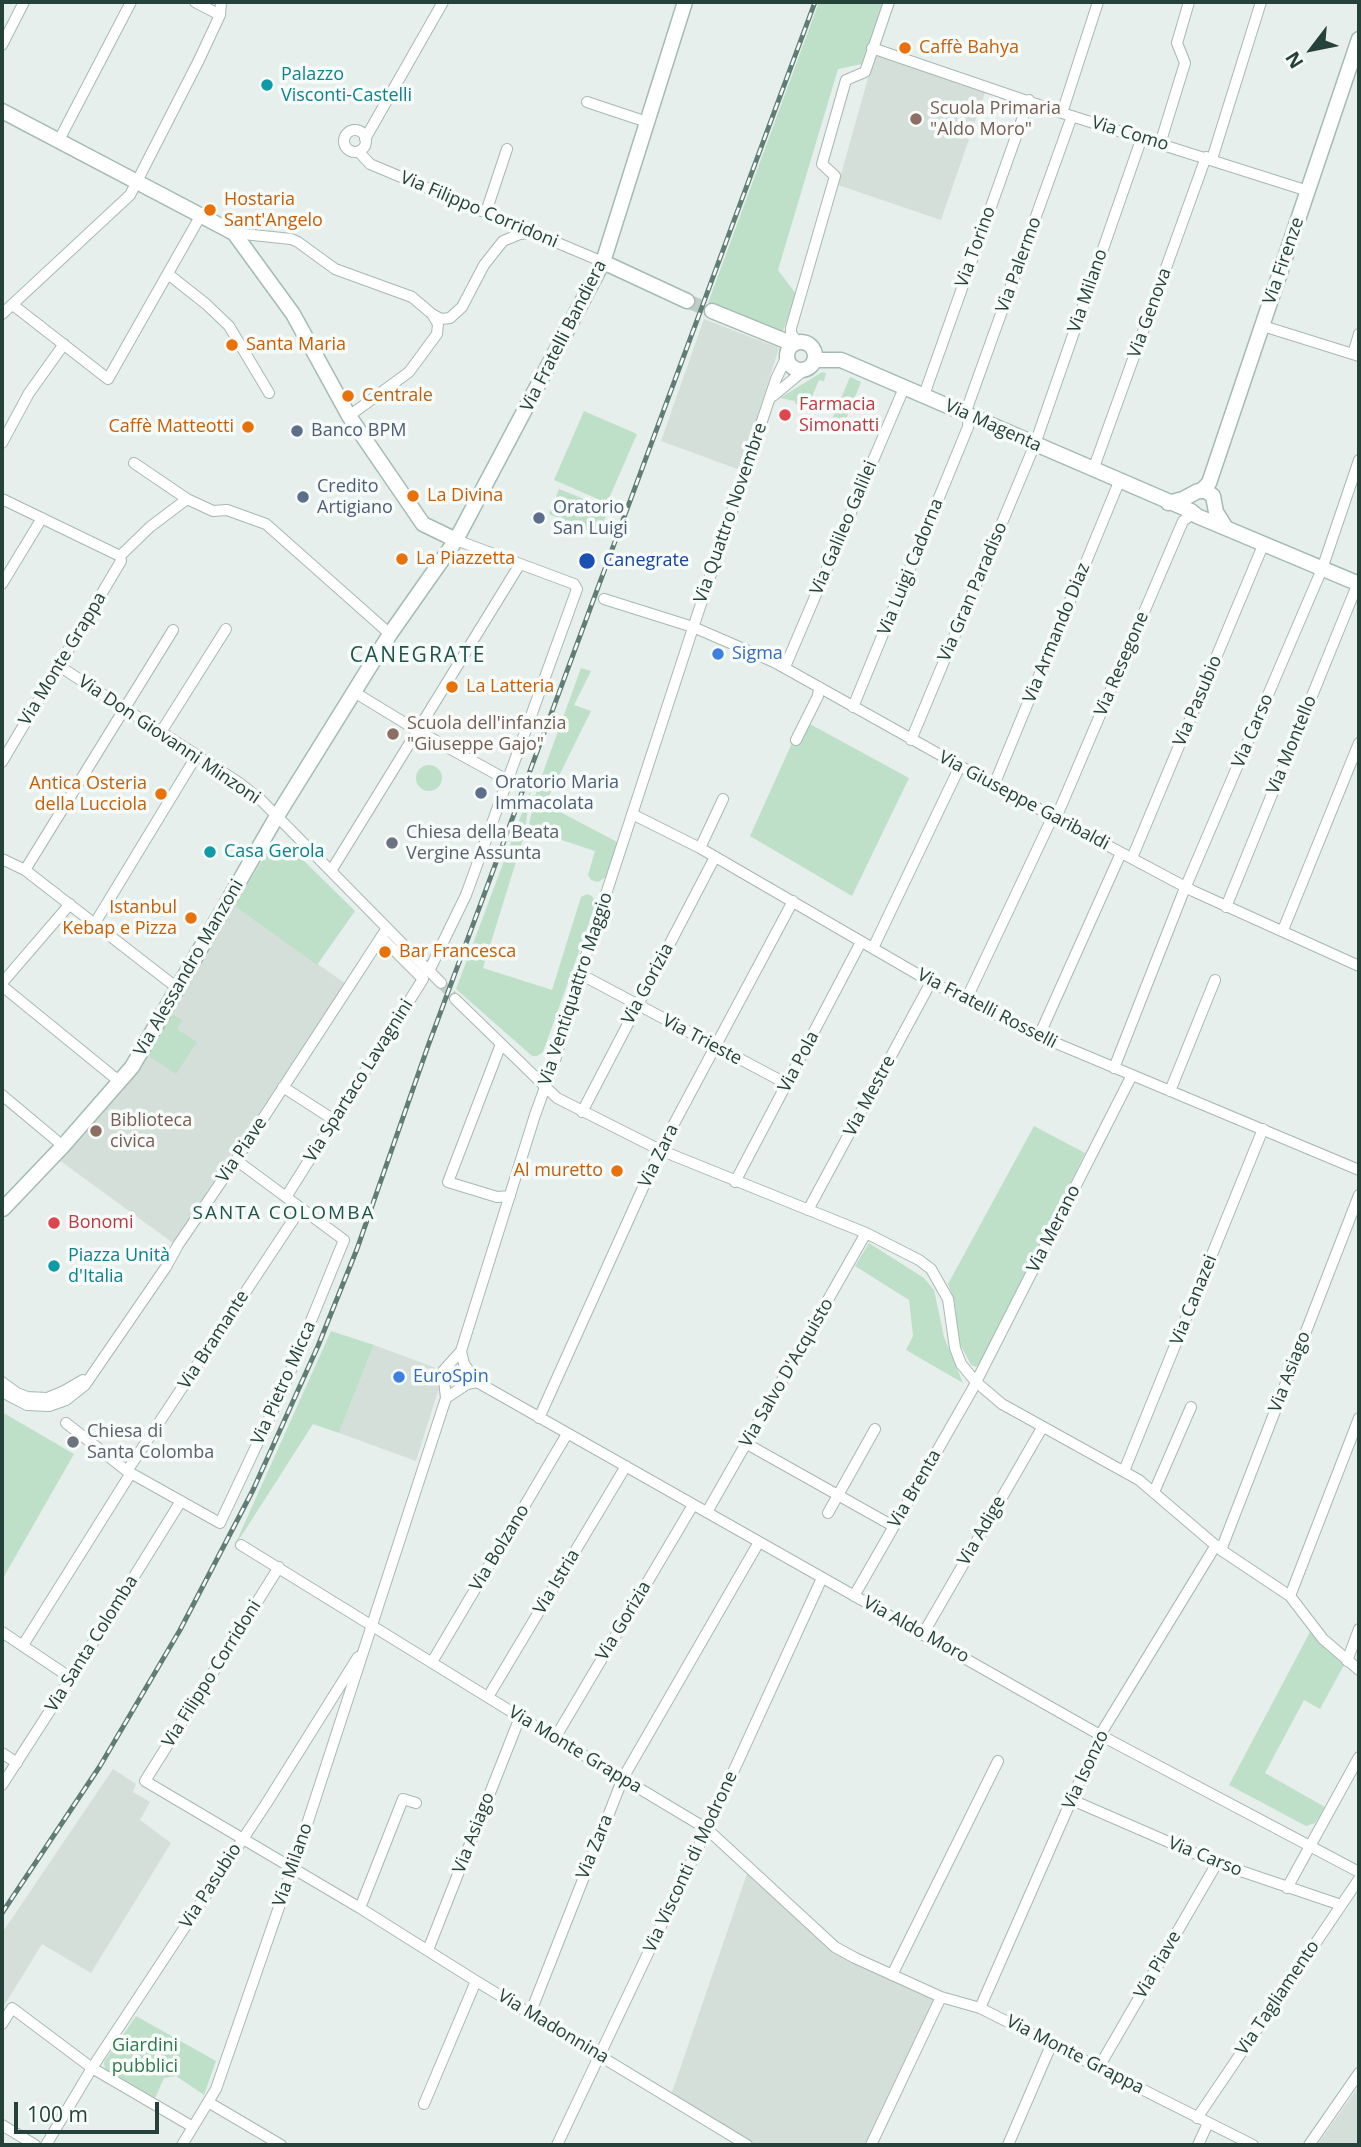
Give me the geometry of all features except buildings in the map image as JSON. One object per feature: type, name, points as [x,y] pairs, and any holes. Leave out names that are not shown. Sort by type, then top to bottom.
[{"type":"street","points":[[2,45],[24,2]]},
{"type":"street","points":[[59,141],[131,2]]},
{"type":"street","points":[[195,2],[220,15]]},
{"type":"street","points":[[2,314],[131,195],[220,15],[221,2]]},
{"type":"street","points":[[365,139],[362,133],[356,131],[349,132],[344,138],[346,148],[352,152],[359,152],[363,148],[365,139],[443,2]]},
{"type":"street","name":"Via Fratelli Bandiera","points":[[390,634],[456,540],[603,262],[685,2]]},
{"type":"street","points":[[798,350],[790,366],[803,371],[810,367],[798,350],[791,328],[835,176],[822,164],[846,80],[865,72],[889,2]]},
{"type":"street","name":"Via Palermo","points":[[970,419],[1067,114],[1098,2]]},
{"type":"street","points":[[1160,144],[1185,63],[1177,43],[1189,2]]},
{"type":"street","name":"Via Genova","points":[[1093,470],[1209,158],[1261,2]]},
{"type":"street","name":"Via Firenze","points":[[1203,490],[1263,326],[1359,39]]},
{"type":"street","name":"Via Como","points":[[872,48],[1308,191]]},
{"type":"street","name":"Via Torino","points":[[924,395],[1029,100]]},
{"type":"street","points":[[587,102],[647,122]]},
{"type":"street","points":[[2,111],[241,237],[290,239],[299,242],[335,270],[412,297],[441,319],[450,318],[462,307],[484,265],[503,242],[520,234],[536,233]]},
{"type":"street","name":"Via Milano","points":[[1035,444],[1142,137]]},
{"type":"street","points":[[503,242],[505,225],[491,214],[507,149]]},
{"type":"street","name":"Via Filippo Corridoni","points":[[359,152],[370,164],[603,262]]},
{"type":"street","points":[[13,305],[108,379],[201,215]]},
{"type":"street","points":[[241,237],[293,314],[349,416],[423,524],[456,540],[574,584],[577,589],[466,895],[429,971]]},
{"type":"street","points":[[603,262],[687,301]]},
{"type":"street","points":[[168,274],[229,326],[269,393]]},
{"type":"street","points":[[712,311],[798,350]]},
{"type":"street","points":[[349,416],[409,372],[437,334],[438,324],[432,314]]},
{"type":"street","points":[[1263,326],[1356,355],[1359,334]]},
{"type":"street","points":[[2,443],[30,393],[64,344]]},
{"type":"street","name":"Via Magenta","points":[[798,350],[841,360],[924,395],[970,419],[1035,444],[1359,583]]},
{"type":"street","name":"Via Quattro Novembre","points":[[693,627],[776,379],[798,350]]},
{"type":"street","name":"Via Quattro Novembre","points":[[770,399],[803,371]]},
{"type":"street","name":"Via Galileo Galilei","points":[[785,667],[904,388]]},
{"type":"street","name":"Via Luigi Cadorna","points":[[853,707],[970,419]]},
{"type":"street","name":"Via Gran Paradiso","points":[[911,740],[1035,444]]},
{"type":"street","name":"Via Carso","points":[[1114,1068],[1185,890],[1322,569],[1359,460]]},
{"type":"street","points":[[134,463],[187,499],[213,511],[227,510],[266,524],[390,634]]},
{"type":"street","name":"Via Armando Diaz","points":[[994,785],[1119,482]]},
{"type":"street","points":[[1168,503],[1203,490]]},
{"type":"street","points":[[1203,490],[1215,500],[1214,509],[1226,528]]},
{"type":"street","points":[[1203,490],[1189,502],[1195,514],[1208,515],[1214,509]]},
{"type":"street","points":[[2,499],[120,556],[150,527],[187,499]]},
{"type":"street","name":"Via Resegone","points":[[966,1000],[1054,817],[1183,522],[1195,514]]},
{"type":"street","points":[[2,584],[42,518]]},
{"type":"street","name":"Via Pasubio","points":[[1132,858],[1265,543]]},
{"type":"street","name":"Via Monte Grappa","points":[[2,762],[121,561],[120,556]]},
{"type":"street","points":[[331,871],[520,564]]},
{"type":"street","name":"Via Montello","points":[[1226,906],[1359,583]]},
{"type":"street","name":"Via Giuseppe Garibaldi","points":[[604,599],[693,627],[785,667],[911,740],[1132,858],[1185,890],[1283,930],[1359,966]]},
{"type":"street","name":"Via Ventiquattro Maggio","points":[[443,1379],[443,1371],[461,1351],[693,627]]},
{"type":"street","points":[[161,732],[226,629]]},
{"type":"street","points":[[25,870],[173,630]]},
{"type":"street","name":"Via Alessandro Manzoni","points":[[2,1213],[132,1067],[176,986],[277,816],[390,634]]},
{"type":"street","name":"Via Don Giovanni Minzoni","points":[[59,666],[238,782],[277,816],[331,871],[384,932]]},
{"type":"street","points":[[796,740],[818,696],[819,687]]},
{"type":"street","points":[[354,692],[507,780]]},
{"type":"street","points":[[1283,930],[1359,743]]},
{"type":"street","points":[[95,923],[197,755]]},
{"type":"street","points":[[873,948],[960,766]]},
{"type":"street","points":[[700,848],[723,799]]},
{"type":"street","name":"Via Fratelli Rosselli","points":[[632,814],[700,848],[931,982],[1039,1037],[1359,1170]]},
{"type":"street","points":[[1039,1037],[1121,853]]},
{"type":"street","name":"Via Gorizia","points":[[582,1112],[715,857]]},
{"type":"street","points":[[2,859],[25,870],[176,986]]},
{"type":"street","name":"Via Zara","points":[[540,1418],[660,1150],[793,901]]},
{"type":"street","points":[[70,904],[2,984],[120,1082]]},
{"type":"street","points":[[384,932],[441,983]]},
{"type":"street","name":"Via Piave","points":[[2,1392],[27,1405],[39,1406],[57,1404],[77,1393],[95,1371],[236,1160],[384,932]]},
{"type":"street","name":"Via Spartaco Lavagnini","points":[[286,1197],[423,979],[384,932]]},
{"type":"street","name":"Via Pola","points":[[735,1182],[862,942]]},
{"type":"street","name":"Via Trieste","points":[[580,974],[787,1084]]},
{"type":"street","points":[[1170,1091],[1215,980]]},
{"type":"street","name":"Via Mestre","points":[[808,1210],[931,982]]},
{"type":"street","points":[[456,999],[557,1098],[660,1150],[866,1233],[931,1269],[948,1299],[955,1348],[961,1364],[976,1382],[1002,1404],[1124,1471],[1154,1492],[1219,1548],[1290,1596],[1323,1639],[1359,1670]]},
{"type":"street","points":[[501,1044],[448,1182],[508,1201]]},
{"type":"street","name":"Via Merano","points":[[976,1382],[1132,1075]]},
{"type":"street","points":[[283,1087],[334,1120]]},
{"type":"street","points":[[2,1095],[63,1146]]},
{"type":"street","name":"Via Canazei","points":[[1124,1471],[1263,1129]]},
{"type":"street","points":[[236,1160],[301,1208]]},
{"type":"street","name":"Via Asiago","points":[[1219,1548],[1359,1195]]},
{"type":"street","name":"Via Pietro Micca","points":[[181,1501],[220,1523],[284,1387],[344,1240],[301,1208]]},
{"type":"street","name":"Via Bramante","points":[[23,1645],[129,1472],[301,1208]]},
{"type":"street","name":"Via Salvo D'Acquisto","points":[[707,1512],[866,1233]]},
{"type":"street","points":[[461,1351],[467,1378]]},
{"type":"street","points":[[450,1363],[457,1362],[467,1378]]},
{"type":"street","name":"Via Piave","points":[[2,1382],[17,1393],[47,1398],[73,1387],[95,1371]]},
{"type":"street","points":[[443,1379],[450,1387],[467,1378]]},
{"type":"street","points":[[446,1398],[467,1378]]},
{"type":"street","name":"Via Aldo Moro","points":[[467,1378],[1101,1735],[1359,1872]]},
{"type":"street","points":[[372,1625],[446,1398],[443,1379]]},
{"type":"street","name":"Via Brenta","points":[[854,1596],[976,1382]]},
{"type":"street","points":[[1154,1492],[1191,1407]]},
{"type":"street","points":[[1290,1596],[1359,1418]]},
{"type":"street","points":[[66,1423],[129,1472],[181,1501]]},
{"type":"street","name":"Via Adige","points":[[923,1634],[1042,1427]]},
{"type":"street","points":[[828,1513],[875,1429]]},
{"type":"street","name":"Via Bolzano","points":[[432,1662],[567,1434]]},
{"type":"street","points":[[747,1444],[893,1526]]},
{"type":"street","name":"Via Istria","points":[[488,1697],[626,1466]]},
{"type":"street","name":"Via Santa Colomba","points":[[2,1785],[181,1501]]},
{"type":"street","name":"Via Gorizia","points":[[555,1738],[693,1505]]},
{"type":"street","name":"Via Zara","points":[[530,2014],[622,1778],[759,1542]]},
{"type":"street","name":"Via Monte Grappa","points":[[241,1545],[707,1829],[835,1947],[941,1997],[980,2008],[1253,2145]]},
{"type":"street","name":"Via Isonzo","points":[[980,2008],[1101,1735],[1219,1548]]},
{"type":"street","name":"Via Filippo Corridoni","points":[[145,1782],[279,1567]]},
{"type":"street","name":"Via Visconti di Modrone","points":[[557,2145],[822,1578]]},
{"type":"street","name":"Via Milano","points":[[182,2145],[216,2089],[372,1625]]},
{"type":"street","name":"Via Pasubio","points":[[46,2145],[92,2068],[357,1661],[367,1630],[372,1625]]},
{"type":"street","points":[[1347,1661],[1359,1629]]},
{"type":"street","points":[[2,1632],[71,1678]]},
{"type":"street","name":"Via Asiago","points":[[428,1950],[520,1717]]},
{"type":"street","points":[[2,1753],[17,1763]]},
{"type":"street","points":[[1287,1888],[1359,1757]]},
{"type":"street","points":[[892,1975],[998,1761]]},
{"type":"street","name":"Via Madonnina","points":[[145,1782],[360,1908],[747,2145]]},
{"type":"street","points":[[360,1908],[403,1799],[416,1803]]},
{"type":"street","name":"Via Carso","points":[[1072,1800],[1217,1863],[1287,1888],[1344,1902]]},
{"type":"street","name":"Via Piave","points":[[1099,2067],[1217,1863]]},
{"type":"street","name":"Via Tagliamento","points":[[1197,2118],[1359,1879]]},
{"type":"street","points":[[424,2105],[476,1981]]},
{"type":"street","points":[[871,2145],[941,1997]]},
{"type":"street","points":[[2,2024],[12,2008],[92,2068],[193,2127]]},
{"type":"street","points":[[1008,2145],[1052,2043]]},
{"type":"street","points":[[1309,2145],[1359,2073]]},
{"type":"street","points":[[208,2102],[281,2145]]},
{"type":"street","points":[[1198,2145],[1208,2123]]},
{"type":"street","points":[[2,2125],[35,2145]]},
{"type":"shaded area","name":"Scuola Primaria \"Aldo Moro\"","points":[[875,53],[986,90],[941,220],[838,185]]},
{"type":"shaded area","points":[[704,319],[779,348],[740,470],[661,441]]},
{"type":"shaded area","points":[[234,906],[345,983],[173,1243],[59,1160],[170,1013]]},
{"type":"shaded area","points":[[374,1345],[436,1368],[440,1385],[416,1461],[339,1433]]},
{"type":"shaded area","points":[[113,1769],[136,1784],[133,1792],[150,1802],[140,1820],[171,1843],[91,1973],[42,1944],[2,2009],[2,1933]]},
{"type":"shaded area","points":[[748,1871],[834,1949],[936,1999],[869,2145],[752,2145],[671,2095]]},
{"type":"shaded area","points":[[1359,2086],[1359,2145],[1317,2145]]},
{"type":"green space","points":[[819,2],[885,2],[862,64],[838,69],[778,270],[796,294],[783,331],[708,303]]},
{"type":"green space","points":[[822,372],[826,373],[824,381],[819,380],[807,409],[795,401],[780,398]]},
{"type":"green space","points":[[850,377],[861,382],[844,424],[832,419]]},
{"type":"green space","points":[[584,411],[637,434],[607,503],[554,480]]},
{"type":"green space","points":[[559,489],[609,509],[598,535],[549,514]]},
{"type":"green space","points":[[581,668],[591,671],[574,705],[591,711],[545,804],[619,843],[605,878],[598,882],[591,880],[588,875],[595,851],[528,829],[537,789]]},
{"type":"green space","points":[[808,723],[909,778],[852,896],[750,836],[792,743],[797,746]]},
{"type":"green space","points":[[429,765],[438,769],[442,778],[438,787],[429,791],[420,787],[416,778],[420,769]]},
{"type":"green space","points":[[531,789],[524,836],[483,968],[552,990],[581,897],[587,894],[592,896],[596,904],[543,1052],[537,1056],[532,1056],[456,989]]},
{"type":"green space","points":[[281,847],[293,850],[355,911],[317,965],[234,906],[268,851]]},
{"type":"green space","points":[[170,1013],[182,1020],[177,1029],[197,1042],[176,1074],[144,1053]]},
{"type":"green space","points":[[1034,1126],[1085,1153],[982,1363],[976,1367],[971,1365],[956,1336],[955,1303],[948,1284]]},
{"type":"green space","points":[[869,1243],[924,1278],[934,1290],[944,1337],[963,1383],[906,1350],[913,1336],[909,1300],[855,1266]]},
{"type":"green space","points":[[331,1331],[374,1345],[339,1433],[313,1424],[233,1549]]},
{"type":"green space","points":[[2,1412],[74,1454],[2,1580]]},
{"type":"green space","points":[[1311,1630],[1325,1648],[1344,1665],[1320,1709],[1304,1700],[1265,1773],[1325,1807],[1315,1823],[1306,1826],[1229,1785]]},
{"type":"green space","name":"Giardini pubblici","points":[[136,2016],[216,2061],[204,2095],[176,2076],[164,2078],[155,2098],[105,2069],[104,2062]]},
{"type":"tunnel","points":[[687,301],[712,311]]},
{"type":"tunnel","points":[[441,983],[455,999]]},
{"type":"railway","points":[[2,1913],[100,1766],[180,1630],[253,1490],[318,1346],[357,1249],[428,1046],[815,2]]},
{"type":"place","name":"Caffè Bahya","points":[[905,48]]},
{"type":"place","name":"Palazzo Visconti-Castelli","points":[[267,85]]},
{"type":"place","name":"Scuola Primaria \"Aldo Moro\"","points":[[916,119]]},
{"type":"place","name":"Hostaria Sant'Angelo","points":[[210,210]]},
{"type":"place","name":"Santa Maria","points":[[232,345]]},
{"type":"place","name":"Centrale","points":[[348,396]]},
{"type":"place","name":"Farmacia Simonatti","points":[[785,415]]},
{"type":"place","name":"Caffè Matteotti","points":[[248,427]]},
{"type":"place","name":"Banco BPM","points":[[297,431]]},
{"type":"place","name":"La Divina","points":[[413,496]]},
{"type":"place","name":"Credito Artigiano","points":[[303,497]]},
{"type":"place","name":"Oratorio San Luigi","points":[[539,518]]},
{"type":"place","name":"La Piazzetta","points":[[402,559]]},
{"type":"place","name":"Canegrate","points":[[587,561]]},
{"type":"place","name":"Sigma","points":[[718,654]]},
{"type":"place","name":"La Latteria","points":[[452,687]]},
{"type":"place","name":"Scuola dell'infanzia \"Giuseppe Gajo\"","points":[[393,734]]},
{"type":"place","name":"Oratorio Maria Immacolata","points":[[481,793]]},
{"type":"place","name":"Antica Osteria della Lucciola","points":[[161,794]]},
{"type":"place","name":"Chiesa della Beata Vergine Assunta","points":[[392,843]]},
{"type":"place","name":"Casa Gerola","points":[[210,852]]},
{"type":"place","name":"Istanbul Kebap e Pizza","points":[[191,918]]},
{"type":"place","name":"Bar Francesca","points":[[385,952]]},
{"type":"place","name":"Biblioteca civica","points":[[96,1131]]},
{"type":"place","name":"Al muretto","points":[[617,1171]]},
{"type":"place","name":"Bonomi","points":[[54,1223]]},
{"type":"place","name":"Piazza Unità d'Italia","points":[[54,1266]]},
{"type":"place","name":"EuroSpin","points":[[399,1377]]},
{"type":"place","name":"Chiesa di Santa Colomba","points":[[73,1442]]},
{"type":"district","name":"CANEGRATE","points":[[418,656]]},
{"type":"district","name":"SANTA COLOMBA","points":[[284,1214]]}]
